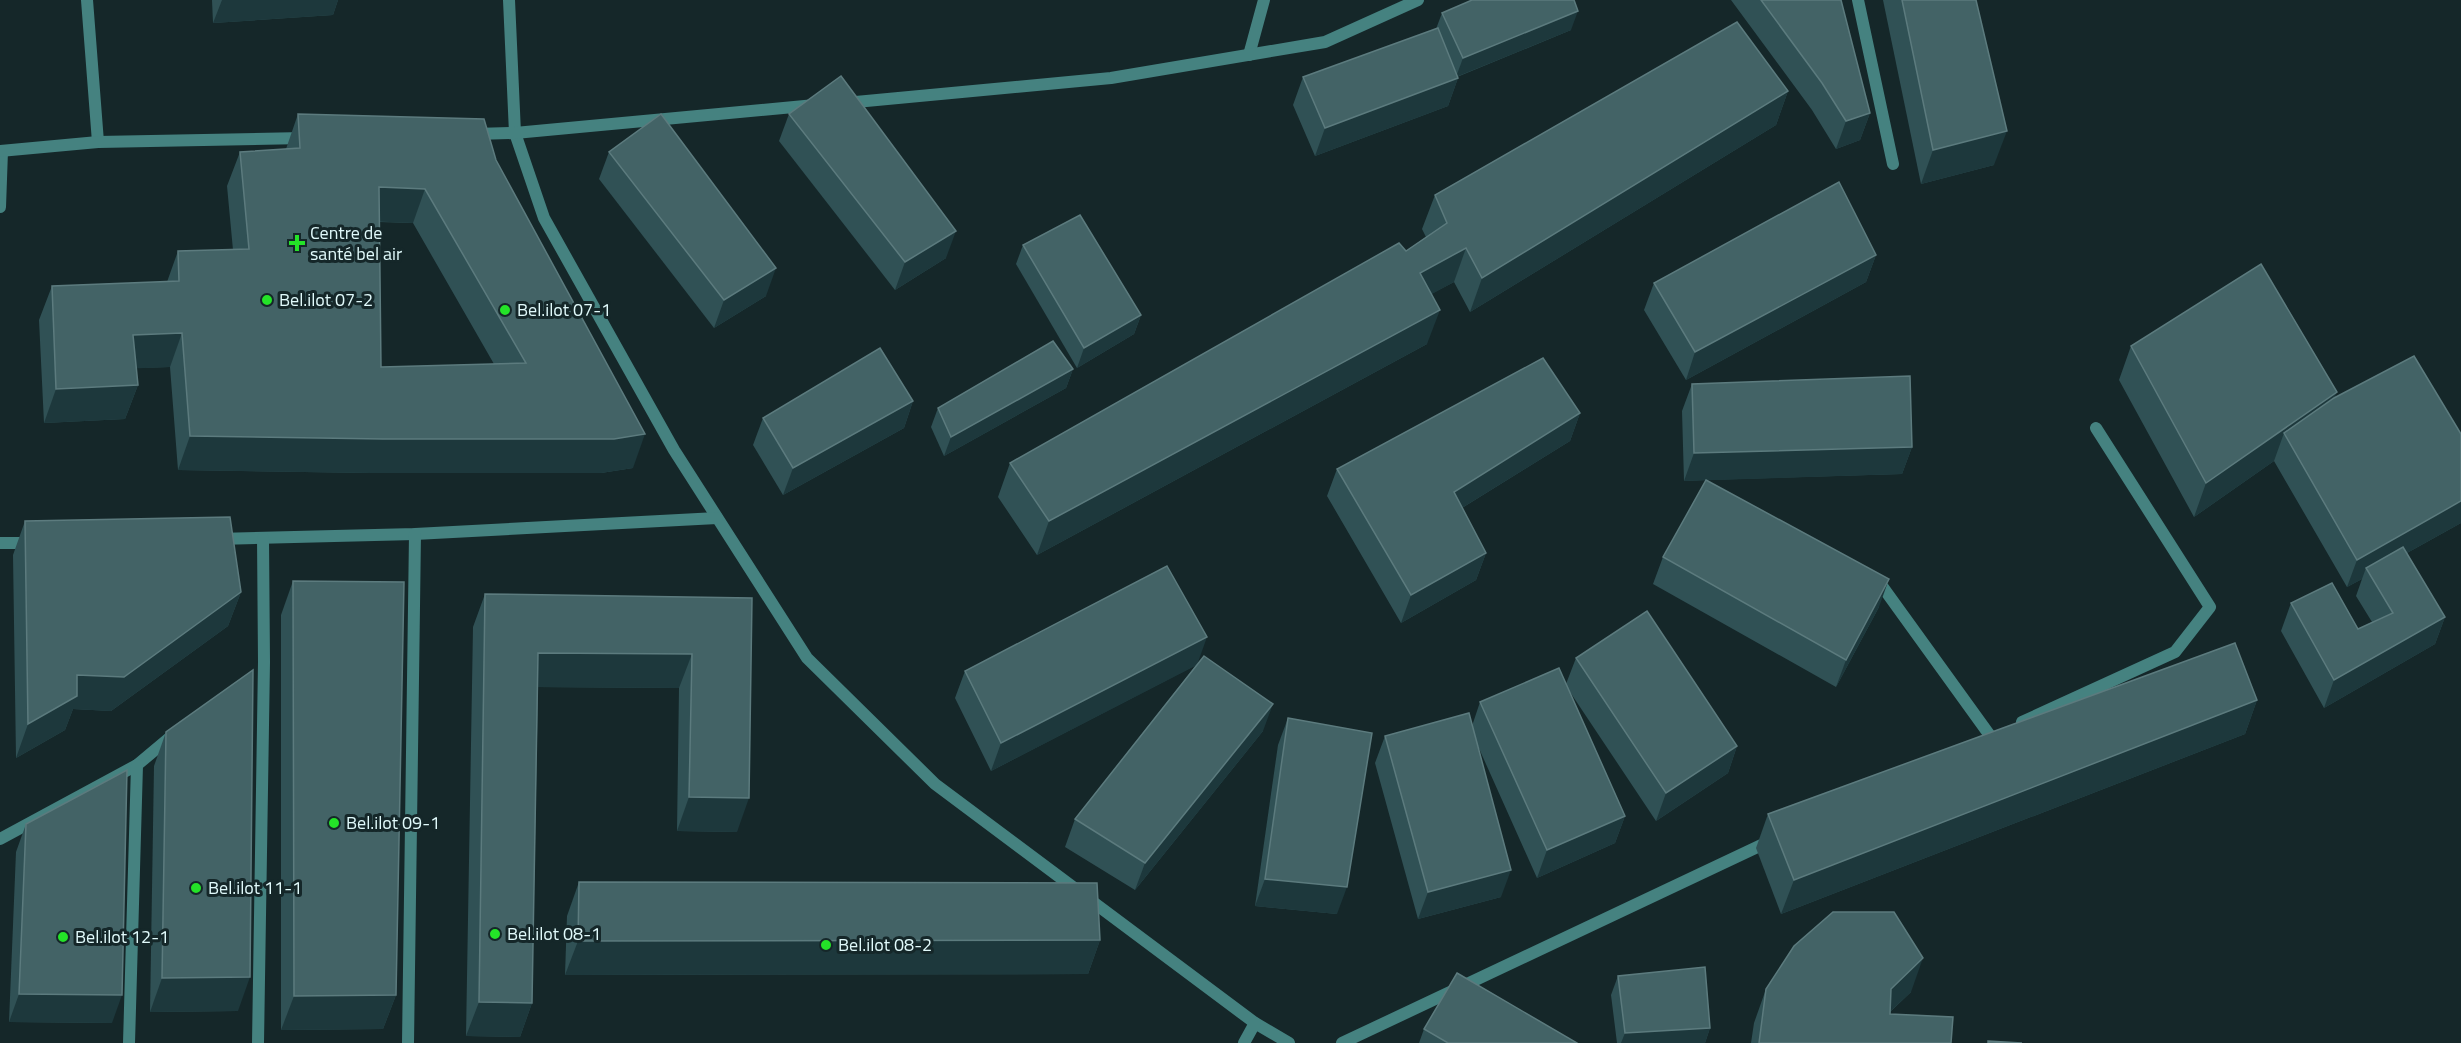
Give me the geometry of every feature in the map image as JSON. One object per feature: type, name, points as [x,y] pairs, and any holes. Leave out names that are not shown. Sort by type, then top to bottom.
[{"type":"street","points":[[87,0],[98,142]]},
{"type":"street","points":[[508,0],[516,133],[544,218],[674,450],[807,658],[935,784],[1255,1023],[1289,1043]]},
{"type":"street","points":[[1249,56],[1264,0]]},
{"type":"street","points":[[456,134],[516,133],[1111,78],[1325,42],[1418,0]]},
{"type":"street","points":[[1858,0],[1893,164]]},
{"type":"street","points":[[0,207],[1,151],[98,142],[313,137]]},
{"type":"street","points":[[1882,586],[1996,735],[2175,652],[2210,607],[2096,428]]},
{"type":"street","points":[[204,539],[415,534],[717,518]]},
{"type":"street","points":[[408,1043],[415,534]]},
{"type":"street","points":[[258,1043],[263,538]]},
{"type":"street","points":[[0,543],[48,542]]},
{"type":"street","points":[[0,839],[137,765],[182,728]]},
{"type":"street","points":[[129,1043],[137,765]]},
{"type":"street","points":[[1342,1043],[1777,838]]},
{"type":"street","points":[[1244,1043],[1255,1023]]},
{"type":"building","points":[[1472,0],[1574,0],[1578,11],[1463,58],[1442,13]]},
{"type":"building","points":[[1761,0],[1841,0],[1870,113],[1846,121],[1822,83]]},
{"type":"building","points":[[1902,0],[1976,0],[2007,131],[1933,150]]},
{"type":"building","points":[[1737,22],[1788,91],[1482,278],[1466,248],[1420,273],[1440,310],[1049,521],[1010,463],[1399,243],[1406,251],[1447,223],[1435,195]]},
{"type":"building","points":[[1438,28],[1458,78],[1325,128],[1303,77]]},
{"type":"building","points":[[841,76],[956,231],[905,262],[789,114]]},
{"type":"building","points":[[298,114],[484,119],[496,160],[645,434],[614,439],[190,436],[182,333],[133,335],[138,385],[56,389],[52,286],[179,281],[178,251],[249,249],[240,152],[300,148]],"holes":[[[379,187],[425,189],[526,363],[381,367]]]},
{"type":"building","points":[[661,114],[776,268],[724,300],[609,152]]},
{"type":"building","points":[[1839,182],[1876,255],[1695,352],[1654,283]]},
{"type":"building","points":[[1080,215],[1141,315],[1084,348],[1023,245]]},
{"type":"building","points":[[2261,264],[2337,392],[2206,483],[2131,346]]},
{"type":"building","points":[[1053,341],[1073,369],[951,437],[938,408]]},
{"type":"building","points":[[880,348],[913,401],[793,468],[763,418]]},
{"type":"building","points":[[2414,356],[2461,434],[2461,501],[2357,560],[2284,433],[2334,398]]},
{"type":"building","points":[[1543,358],[1580,413],[1454,492],[1486,553],[1411,595],[1337,469]]},
{"type":"building","points":[[1910,376],[1912,447],[1694,453],[1692,384]]},
{"type":"building","points":[[1706,480],[1889,579],[1846,660],[1663,557]]},
{"type":"building","points":[[230,517],[241,592],[124,677],[77,675],[77,696],[28,724],[25,521]]},
{"type":"building","points":[[2403,547],[2445,617],[2334,680],[2291,603],[2332,583],[2358,629],[2393,613],[2366,568]]},
{"type":"building","points":[[1167,566],[1207,637],[1001,743],[965,671]]},
{"type":"building","name":"Bel.ilot 09-1","points":[[293,581],[404,582],[396,995],[294,996]]},
{"type":"building","name":"Bel.ilot 08-1","points":[[485,594],[752,598],[749,798],[689,797],[692,654],[538,653],[532,1003],[479,1002]]},
{"type":"building","points":[[1647,611],[1737,746],[1666,793],[1576,658]]},
{"type":"building","points":[[2235,643],[2257,700],[1794,880],[1768,814]]},
{"type":"building","points":[[1204,656],[1273,704],[1145,863],[1075,819]]},
{"type":"building","points":[[1559,668],[1625,816],[1547,850],[1480,702]]},
{"type":"building","name":"Bel.ilot 11-1","points":[[253,670],[250,977],[162,978],[166,732]]},
{"type":"building","points":[[1469,713],[1511,870],[1428,892],[1385,736]]},
{"type":"building","points":[[1288,718],[1372,733],[1347,887],[1265,879]]},
{"type":"building","name":"Bel.ilot 12-1","points":[[127,770],[122,995],[19,994],[26,824]]},
{"type":"building","points":[[579,882],[1097,883],[1100,940],[578,941]]},
{"type":"building","points":[[1833,912],[1894,912],[1923,958],[1891,989],[1890,1014],[1953,1017],[1951,1043],[1759,1043],[1766,989],[1794,946]]},
{"type":"building","points":[[1705,967],[1710,1028],[1625,1033],[1618,976]]},
{"type":"building","points":[[1457,973],[1577,1043],[1448,1043],[1424,1029]]},
{"type":"building","points":[[1988,1041],[2022,1043],[1988,1043]]},
{"type":"place","name":"Centre de santé bel air","points":[[297,243]]},
{"type":"place","name":"Bel.ilot 07-2","points":[[267,300]]},
{"type":"place","name":"Bel.ilot 07-1","points":[[505,310]]},
{"type":"place","name":"Bel.ilot 09-1","points":[[334,823]]},
{"type":"place","name":"Bel.ilot 11-1","points":[[196,888]]},
{"type":"place","name":"Bel.ilot 08-1","points":[[495,934]]},
{"type":"place","name":"Bel.ilot 12-1","points":[[63,937]]},
{"type":"place","name":"Bel.ilot 08-2","points":[[826,945]]}]
